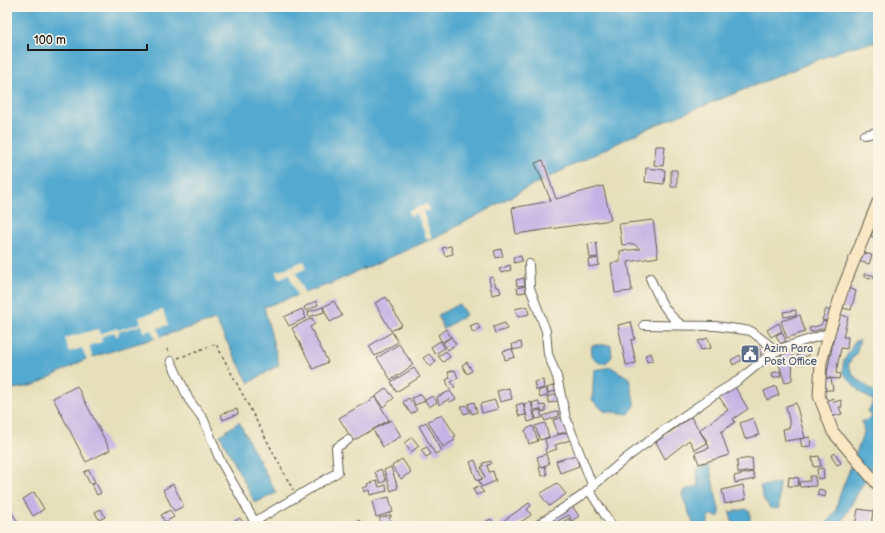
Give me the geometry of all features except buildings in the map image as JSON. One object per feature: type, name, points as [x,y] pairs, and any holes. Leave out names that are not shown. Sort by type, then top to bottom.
[{"type":"main road","points":[[875,482],[833,432],[819,396],[821,362],[829,333],[846,281],[878,202]]},
{"type":"street","points":[[864,135],[878,132]]},
{"type":"street","points":[[529,264],[530,288],[546,331],[548,354],[556,377],[566,418],[591,489],[612,526]]},
{"type":"street","points":[[650,278],[668,313],[672,318],[683,325]]},
{"type":"street","points":[[644,325],[716,326],[751,331],[777,351]]},
{"type":"street","points":[[536,526],[591,489],[625,459],[710,397],[739,380],[768,356],[777,351],[829,333]]},
{"type":"street","points":[[171,360],[189,400],[204,420],[219,458],[256,524],[338,472],[336,448],[348,440]]},
{"type":"path","points":[[167,349],[171,360],[216,344],[297,497]]},
{"type":"water","points":[[7,7],[878,7],[878,42],[850,47],[646,129],[525,189],[445,233],[330,284],[264,307],[279,365],[249,383],[215,320],[86,359],[35,385],[7,390]]},
{"type":"water","points":[[459,304],[466,315],[443,329],[438,315]]},
{"type":"water","points":[[860,340],[856,354],[848,364],[853,375],[874,392],[878,383],[878,457],[840,525],[825,526],[836,510],[839,497],[864,432],[862,421],[867,421],[872,416],[868,411],[874,401],[861,393],[843,373],[843,363],[855,341]]},
{"type":"water","points":[[592,345],[611,345],[612,357],[606,363],[599,363],[591,356]]},
{"type":"water","points":[[611,367],[629,378],[635,406],[629,414],[604,411],[592,400],[594,370]]},
{"type":"water","points":[[239,422],[276,493],[255,503],[220,435]]},
{"type":"water","points":[[709,465],[720,514],[718,517],[711,515],[708,517],[708,526],[694,526],[682,495],[684,490],[698,486],[697,470]]},
{"type":"water","points":[[779,483],[779,509],[770,508],[763,498],[760,486]]},
{"type":"water","points":[[746,509],[750,512],[750,522],[733,526],[730,512]]},
{"type":"pier","points":[[427,204],[429,210],[423,212],[432,238],[427,240],[417,213],[410,216],[408,211]]},
{"type":"pier","points":[[304,261],[307,268],[296,273],[305,295],[298,297],[289,275],[278,279],[276,272]]},
{"type":"pier","points":[[163,310],[168,325],[158,328],[161,338],[155,339],[152,330],[144,332],[142,325],[118,332],[119,335],[116,336],[114,332],[101,337],[102,342],[89,346],[93,359],[87,361],[82,348],[69,352],[65,338],[98,329],[100,334],[117,328],[118,330],[141,323],[139,317]]},
{"type":"place","name":"Azim Para Post Office","points":[[750,354]]}]
